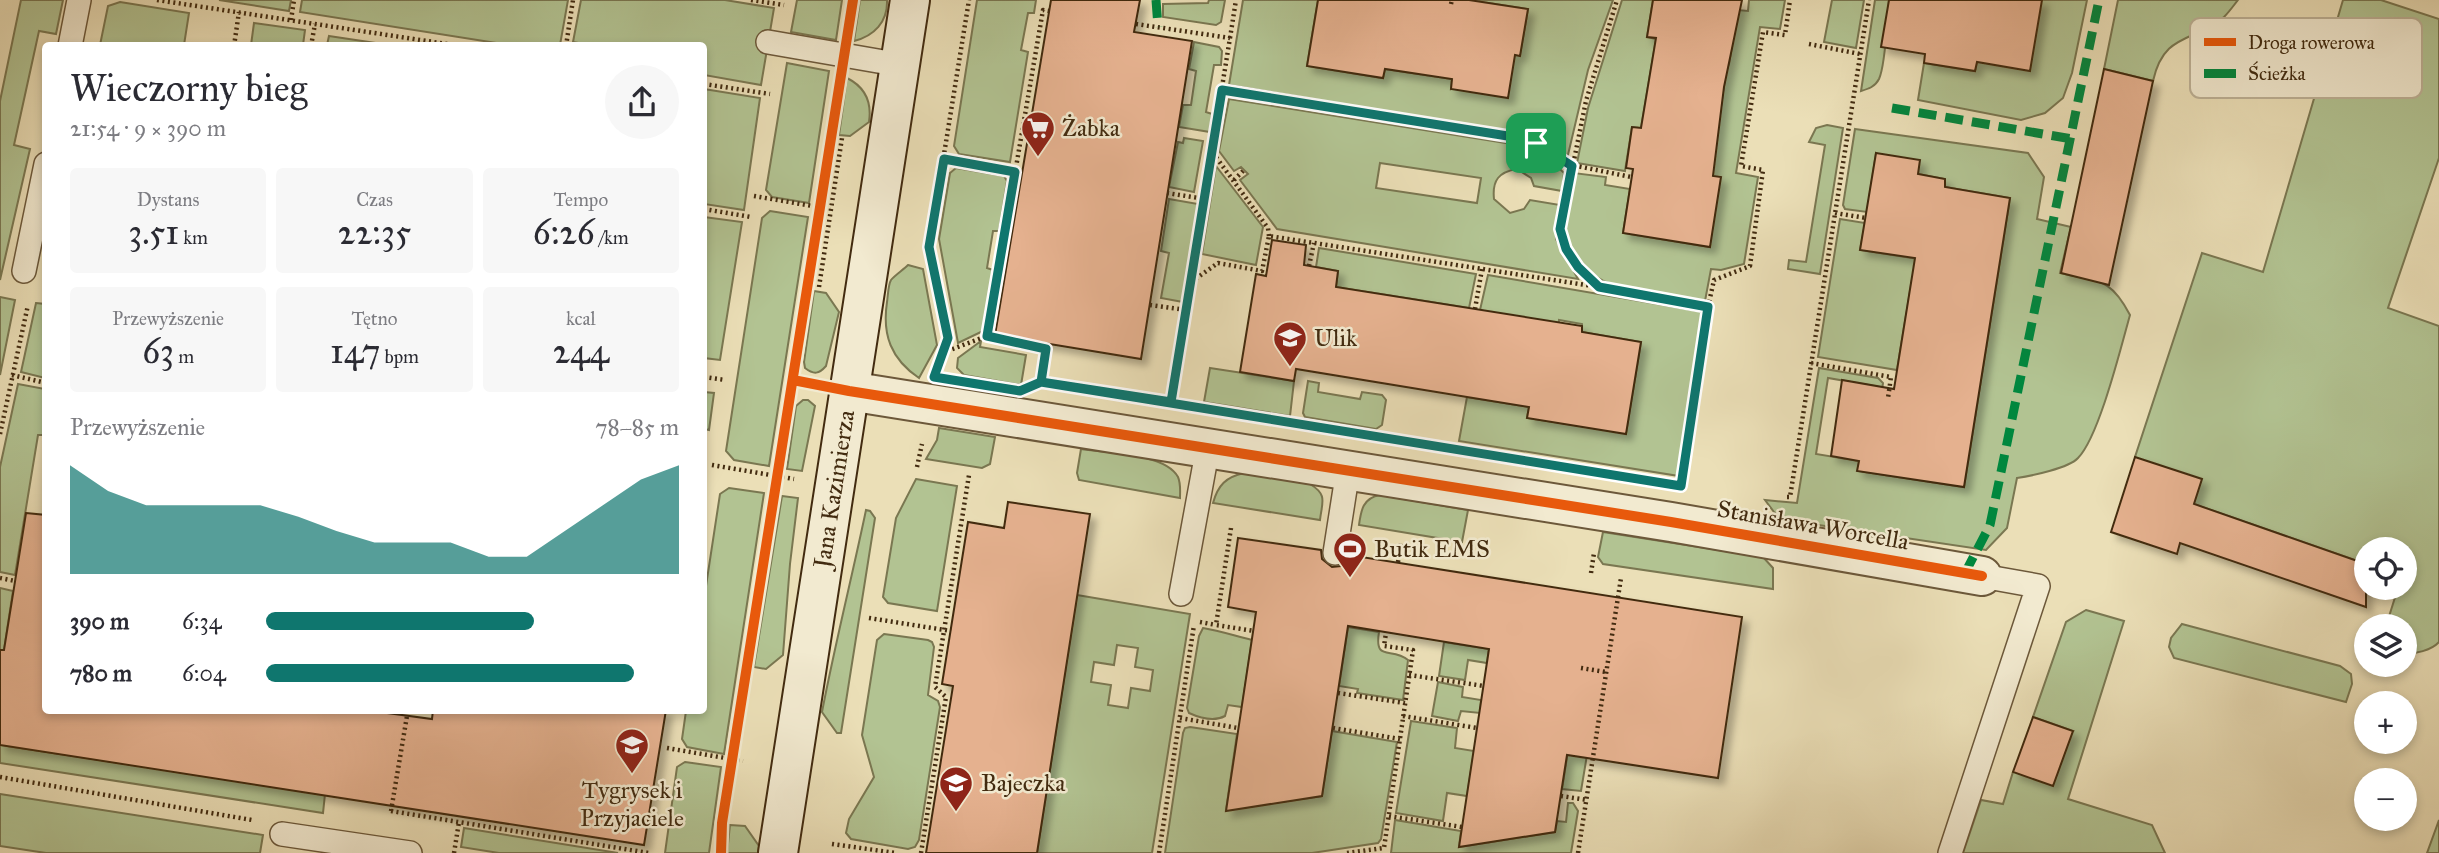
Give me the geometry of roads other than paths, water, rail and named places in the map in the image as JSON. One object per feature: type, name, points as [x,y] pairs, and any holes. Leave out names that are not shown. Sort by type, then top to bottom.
[{"type":"street","name":"Jana Kazimierza","points":[[778,853],[911,0]]},
{"type":"street","name":"Stanisława Worcella","points":[[849,391],[1671,522],[1982,576]]},
{"type":"lane","points":[[71,42],[79,0]]},
{"type":"lane","points":[[768,42],[901,65]]},
{"type":"lane","points":[[24,271],[42,183]]},
{"type":"lane","points":[[1181,594],[1209,447]]},
{"type":"lane","points":[[1335,552],[1349,470]]},
{"type":"lane","points":[[1950,853],[2038,586],[1982,576]]},
{"type":"lane","points":[[282,834],[410,853]]},
{"type":"place","name":"Żabka","points":[[1038,158]]},
{"type":"place","name":"Ulik","points":[[1290,368]]},
{"type":"place","name":"Butik EMS","points":[[1350,579]]},
{"type":"place","name":"Tygrysek i Przyjaciele","points":[[632,775]]},
{"type":"place","name":"Bajeczka","points":[[956,813]]}]
